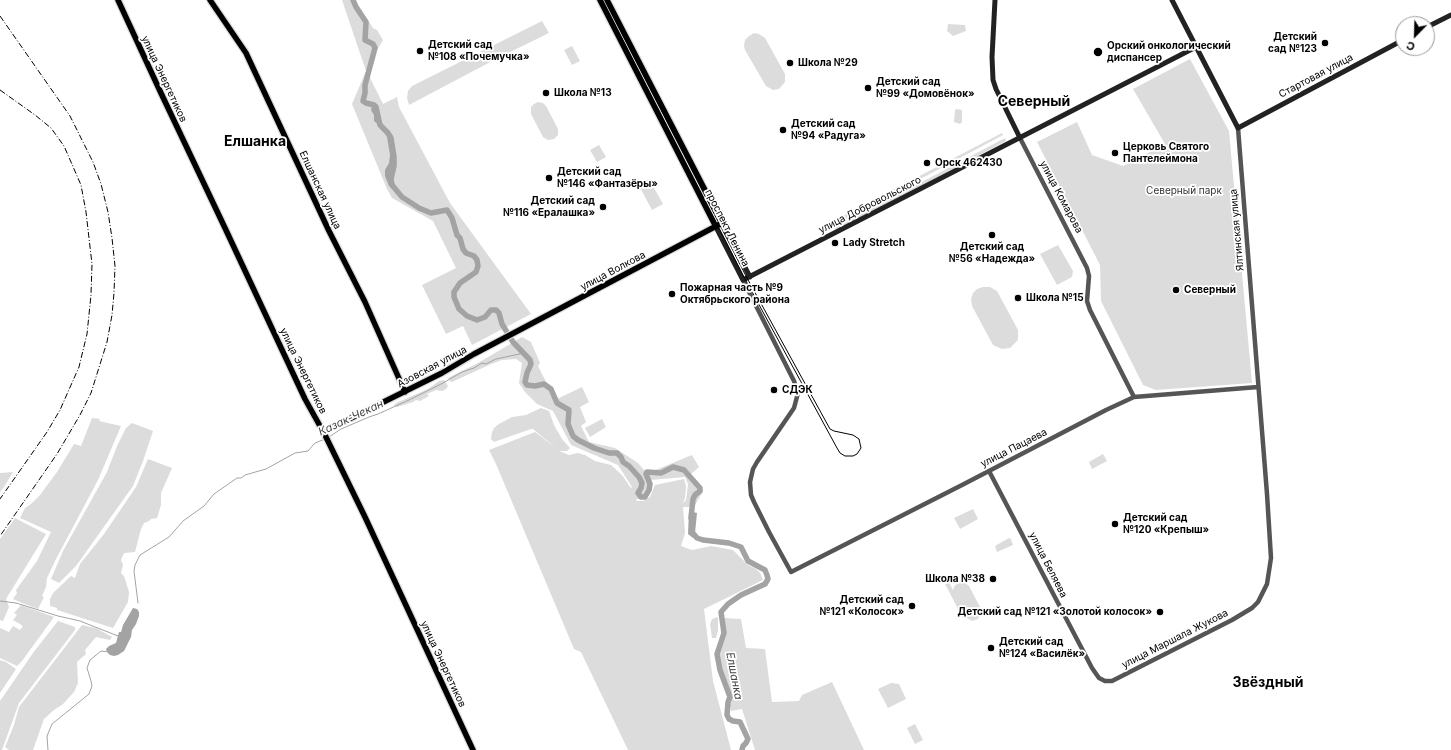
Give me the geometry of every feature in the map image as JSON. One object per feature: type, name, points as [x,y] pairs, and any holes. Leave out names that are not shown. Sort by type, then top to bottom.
[{"type":"main road","name":"улица Энергетиков","points":[[118,0],[305,399],[329,443],[365,517],[473,750]]},
{"type":"main road","name":"Елшанская улица","points":[[210,0],[246,53],[326,224],[365,302],[405,392]]},
{"type":"main road","name":"проспект Ленина","points":[[600,0],[743,280]]},
{"type":"main road","name":"проспект Ленина","points":[[607,0],[750,277]]},
{"type":"main road","name":"улица Комарова","points":[[995,0],[992,58],[993,80],[1020,138]]},
{"type":"main road","name":"Ялтинская улица","points":[[1172,0],[1238,128]]},
{"type":"main road","points":[[1435,24],[1451,15]]},
{"type":"main road","name":"Стартовая улица","points":[[1238,128],[1395,44]]},
{"type":"main road","name":"улица Добровольского","points":[[743,280],[1196,47]]},
{"type":"main road","name":"улица Волкова","points":[[505,338],[722,223]]},
{"type":"main road","name":"Азовская улица","points":[[324,434],[442,373],[505,338]]},
{"type":"street","name":"Ялтинская улица","points":[[1238,128],[1271,558],[1270,574],[1263,593]]},
{"type":"street","name":"улица Комарова","points":[[1020,138],[1087,268],[1089,276],[1087,301],[1090,310],[1134,397]]},
{"type":"street","name":"проспект Ленина","points":[[743,280],[794,381],[798,393],[794,408],[757,462],[750,482],[751,495],[754,502],[768,532],[791,572]]},
{"type":"street","name":"улица Пацаева","points":[[791,572],[1134,397],[1258,387]]},
{"type":"street","name":"улица Беляева","points":[[989,471],[1092,668]]},
{"type":"street","name":"улица Маршала Жукова","points":[[1092,668],[1098,678],[1105,681],[1112,680],[1243,614],[1255,605],[1263,593]]},
{"type":"green space","points":[[342,0],[355,0],[373,28],[377,30],[383,40],[377,50],[368,74],[383,104],[397,97],[399,107],[450,203],[531,314],[472,345],[463,326],[446,334],[422,285],[456,268],[433,221],[392,198],[352,104],[366,71]]},
{"type":"green space","points":[[542,21],[549,33],[409,105],[407,98],[408,91],[412,86]]},
{"type":"green space","points":[[948,24],[965,25],[966,31],[953,36],[947,31]]},
{"type":"green space","points":[[754,33],[765,38],[785,74],[785,82],[779,89],[773,90],[766,86],[745,50],[745,40]]},
{"type":"green space","points":[[572,46],[580,61],[572,65],[564,50]]},
{"type":"green space","name":"Северный парк","points":[[1190,59],[1229,131],[1252,383],[1156,390],[1143,385],[1101,301],[1100,265],[1037,142],[1077,122],[1092,155],[1123,166],[1165,144],[1133,89]]},
{"type":"green space","points":[[538,102],[543,103],[546,106],[558,129],[558,135],[554,139],[548,140],[543,137],[531,114],[531,107]]},
{"type":"green space","points":[[955,110],[962,110],[962,122],[960,124],[954,122]]},
{"type":"green space","points":[[1002,133],[1003,135],[834,225],[832,222],[837,219]]},
{"type":"green space","points":[[1005,138],[1006,141],[836,231],[835,228]]},
{"type":"green space","points":[[599,145],[606,157],[597,162],[590,150]]},
{"type":"green space","points":[[649,179],[663,204],[652,210],[638,184]]},
{"type":"green space","points":[[1058,245],[1073,271],[1072,277],[1057,285],[1040,254]]},
{"type":"green space","points":[[990,287],[997,291],[1018,330],[1018,340],[1010,348],[1002,349],[993,345],[972,306],[971,299],[973,293],[977,289]]},
{"type":"green space","points":[[522,337],[531,342],[540,363],[538,366],[555,400],[582,387],[589,402],[580,407],[586,422],[581,426],[589,442],[615,448],[638,463],[644,470],[653,471],[692,455],[699,467],[690,475],[703,491],[694,507],[683,507],[685,533],[681,546],[692,550],[711,546],[733,550],[748,565],[760,573],[763,580],[704,609],[713,681],[731,750],[628,750],[581,652],[574,649],[489,450],[535,432],[557,449],[533,429],[494,442],[491,439],[492,432],[499,424],[512,417],[526,415],[541,408],[549,411],[554,425],[562,439],[570,448],[567,451],[559,451],[569,455],[578,453],[595,461],[611,465],[622,475],[631,488],[632,487],[618,465],[571,445],[553,411],[537,404],[525,392],[519,383],[522,363],[516,359],[502,360],[452,382],[448,378],[478,363]],"holes":[[[685,477],[688,484],[686,500],[683,503],[686,486],[684,479],[655,485],[650,497],[643,501],[637,501],[636,499],[643,499],[649,494],[651,480]]]},
{"type":"green space","points":[[444,380],[448,386],[446,389],[442,391],[436,390],[427,394],[429,396],[420,401],[416,400],[397,407],[394,406],[396,403],[428,389],[439,381]]},
{"type":"green space","points":[[92,418],[121,426],[98,480],[47,578],[46,587],[42,596],[44,597],[38,609],[13,599],[17,593],[16,590],[37,561],[51,532],[20,518],[25,508],[40,495],[57,472],[74,444],[81,446]]},
{"type":"green space","points":[[602,419],[606,427],[590,437],[585,428]]},
{"type":"green space","points":[[132,423],[153,431],[133,486],[76,566],[59,583],[51,579],[63,551],[107,472],[126,428]]},
{"type":"green space","points":[[1103,454],[1107,461],[1092,469],[1089,462]]},
{"type":"green space","points":[[148,459],[172,468],[161,493],[161,505],[157,518],[151,519],[144,523],[135,552],[124,553],[121,560],[123,565],[121,573],[124,576],[129,592],[128,602],[113,628],[57,610],[57,608],[50,606],[50,599],[53,593],[71,576],[75,578],[80,564],[104,534],[136,487]]},
{"type":"green space","points":[[13,472],[4,487],[0,492],[0,473]]},
{"type":"green space","points":[[973,509],[978,519],[960,529],[954,518]]},
{"type":"green space","points":[[15,518],[46,534],[6,599],[9,607],[3,621],[0,620],[0,539]]},
{"type":"green space","points":[[1009,538],[1011,539],[1013,545],[997,552],[995,546]]},
{"type":"green space","points":[[949,582],[953,590],[955,585],[960,583],[965,583],[969,586],[981,609],[981,614],[978,619],[972,621],[965,617],[963,618],[945,584]]},
{"type":"green space","points":[[21,605],[54,617],[17,666],[0,658],[0,628],[9,632],[13,626],[20,630],[23,626],[13,620],[17,615],[14,613]]},
{"type":"green space","points":[[718,617],[718,631],[716,638],[712,638],[710,624],[712,619]]},
{"type":"green space","points":[[725,618],[741,619],[746,648],[765,649],[772,702],[799,701],[802,695],[832,682],[864,750],[755,750],[742,709],[731,711],[718,650],[724,642]]},
{"type":"green space","points":[[58,621],[75,627],[75,630],[19,703],[2,750],[0,750],[0,701],[33,653]]},
{"type":"green space","points":[[82,625],[96,628],[112,637],[110,640],[96,637],[85,650],[86,654],[77,662],[78,683],[74,692],[63,704],[44,719],[33,750],[9,750],[5,747],[14,725],[19,707]]},
{"type":"green space","points":[[0,660],[16,669],[0,693]]},
{"type":"green space","points":[[891,683],[899,684],[906,699],[888,708],[878,689]]},
{"type":"green space","points":[[915,724],[923,740],[915,744],[907,728]]},
{"type":"shaded area","points":[[372,106],[376,108],[378,118],[386,129],[394,150],[392,154],[394,162],[391,167],[390,180],[394,183],[396,188],[394,190],[389,186],[385,176],[385,170],[389,163],[390,155],[387,137],[381,127],[374,121],[374,115],[371,110]]},
{"type":"shaded area","points":[[689,511],[697,513],[696,538],[693,538],[688,534]]},
{"type":"shaded area","points":[[133,608],[137,609],[139,616],[132,630],[131,637],[124,651],[118,655],[110,655],[106,649],[116,643],[119,632],[121,632],[123,625]]},
{"type":"waterway","name":"Елшанка","points":[[353,0],[366,22],[365,40],[373,44],[375,48],[365,85],[363,101],[376,107],[380,125],[391,138],[394,157],[394,166],[391,179],[392,185],[402,197],[419,208],[431,213],[447,210],[452,218],[463,249],[466,253],[474,256],[477,260],[478,266],[476,272],[460,283],[454,292],[454,297],[459,309],[467,316],[477,320],[485,317],[491,310],[496,310],[499,313],[502,324],[513,342],[530,360],[531,364],[525,382],[527,385],[535,386],[544,384],[551,389],[557,403],[569,410],[568,424],[573,436],[578,440],[594,448],[609,453],[617,453],[623,462],[639,477],[642,483],[638,493],[641,497],[645,497],[649,490],[650,484],[646,474],[647,472],[661,473],[673,467],[684,470],[700,488],[700,491],[693,499],[691,518]]},
{"type":"waterway","name":"Казак-Чекан","points":[[329,437],[341,429],[409,400],[482,363],[486,364],[496,359],[524,353]]},
{"type":"waterway","name":"Казак-Чекан","points":[[138,603],[134,571],[140,555],[169,537],[183,521],[204,506],[214,494],[237,478],[266,469],[295,453],[308,451],[315,443],[325,439]]},
{"type":"waterway","name":"Елшанка","points":[[692,532],[697,538],[703,540],[729,543],[741,547],[748,561],[765,570],[768,579],[765,584],[741,595],[728,604],[721,612],[724,633],[717,654],[720,670],[730,697],[727,715],[729,719],[740,722],[748,739],[742,750]]},
{"type":"waterway","points":[[0,601],[16,603],[80,621],[118,636]]},
{"type":"waterway","name":"Казак-Чекан","points":[[48,750],[47,736],[52,724],[89,694],[92,686],[87,668],[90,660],[101,651],[109,652]]},
{"type":"tram line","points":[[602,0],[745,279],[837,448],[840,453],[845,456],[853,456],[857,454],[861,448],[859,439],[853,435],[830,429],[747,278],[605,0]]},
{"type":"railway","points":[[0,16],[70,116],[93,162],[101,184],[108,212],[115,266],[112,315],[107,342],[91,393],[57,454],[0,536]]},
{"type":"railway","points":[[0,90],[51,128],[64,146],[81,185],[86,212],[92,264],[91,295],[87,334],[79,367],[60,410],[47,432],[0,499]]},
{"type":"place","name":"Детский сад №123","points":[[1325,43]]},
{"type":"place","name":"Детский сад №108 «Почемучка»","points":[[420,51]]},
{"type":"place","name":"Орский онкологический диспансер","points":[[1098,52]]},
{"type":"place","name":"Школа №29","points":[[790,63]]},
{"type":"place","name":"Детский сад №99 «Домовёнок»","points":[[868,88]]},
{"type":"place","name":"Школа №13","points":[[546,93]]},
{"type":"place","name":"Детский сад №94 «Радуга»","points":[[783,130]]},
{"type":"place","name":"Церковь Святого Пантелеймона","points":[[1115,153]]},
{"type":"place","name":"Орск 462430","points":[[927,163]]},
{"type":"place","name":"Детский сад №146 «Фантазёры»","points":[[549,178]]},
{"type":"place","name":"Детский сад №116 «Ералашка»","points":[[603,207]]},
{"type":"place","name":"Детский сад №56 «Надежда»","points":[[992,235]]},
{"type":"place","name":"Lady Stretch","points":[[835,243]]},
{"type":"place","name":"Северный","points":[[1176,290]]},
{"type":"place","name":"Пожарная часть №9 Октябрьского района","points":[[672,294]]},
{"type":"place","name":"Школа №15","points":[[1018,298]]},
{"type":"place","name":"СДЭК","points":[[774,390]]},
{"type":"place","name":"Детский сад №120 «Крепыш»","points":[[1115,524]]},
{"type":"place","name":"Школа №38","points":[[993,579]]},
{"type":"place","name":"Детский сад №121 «Колосок»","points":[[912,606]]},
{"type":"place","name":"Детский сад №121 «Золотой колосок»","points":[[1160,612]]},
{"type":"place","name":"Детский сад №124 «Василёк»","points":[[991,648]]},
{"type":"district","name":"Северный","points":[[1034,102]]},
{"type":"district","name":"Елшанка","points":[[255,142]]},
{"type":"district","name":"Звёздный","points":[[1268,683]]}]
